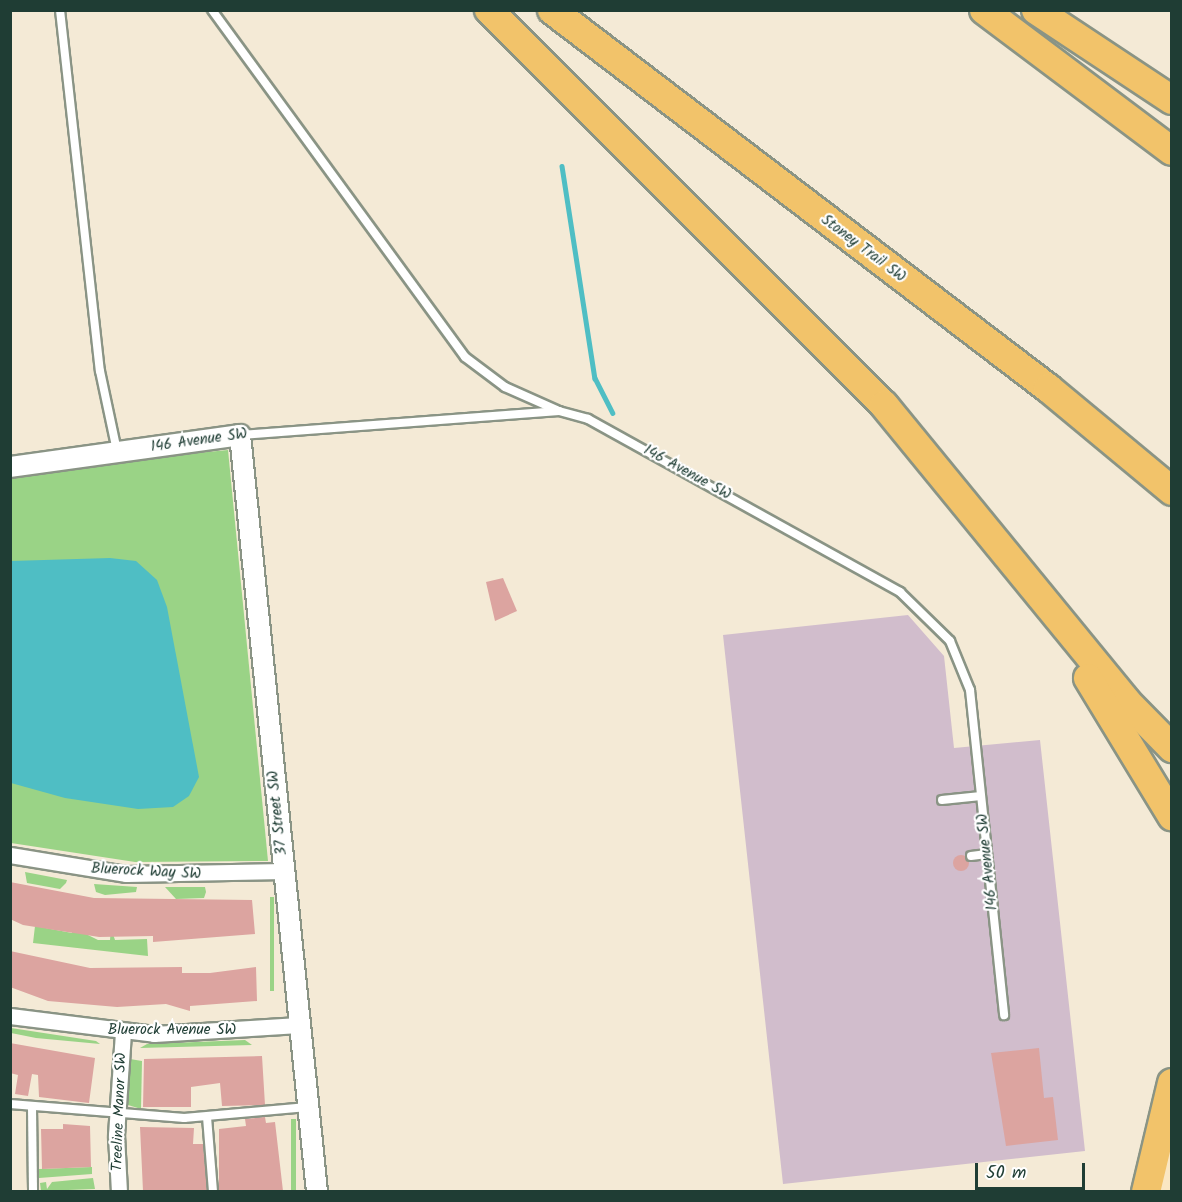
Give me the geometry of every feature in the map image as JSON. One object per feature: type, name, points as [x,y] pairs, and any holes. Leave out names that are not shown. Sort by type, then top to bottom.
[{"type":"highway","points":[[489,10],[884,405],[1036,592],[1172,748]]},
{"type":"highway","name":"Stoney Trail SW","points":[[552,10],[1048,388],[1172,491]]},
{"type":"highway","points":[[984,10],[1172,151]]},
{"type":"highway","points":[[1036,10],[1172,88]]},
{"type":"highway","points":[[1036,10],[1172,100]]},
{"type":"highway","points":[[1036,592],[1172,816]]},
{"type":"highway","points":[[1146,1191],[1172,1083]]},
{"type":"main road","points":[[1163,1191],[1172,1158]]},
{"type":"street","name":"146 Avenue SW","points":[[10,467],[240,435]]},
{"type":"street","name":"37 Street SW","points":[[240,435],[316,1191]]},
{"type":"street","name":"Bluerock Way SW","points":[[10,855],[126,874],[284,871]]},
{"type":"street","name":"Bluerock Avenue SW","points":[[10,1016],[123,1032],[196,1034],[299,1025]]},
{"type":"street","name":"Treeline Manor SW","points":[[119,1191],[117,1114],[123,1032]]},
{"type":"lane","points":[[60,10],[100,371],[117,452]]},
{"type":"lane","points":[[212,10],[465,357],[505,387],[559,411]]},
{"type":"lane","name":"146 Avenue SW","points":[[240,435],[559,411],[588,419],[883,581],[920,609],[950,641],[970,690],[1004,1016]]},
{"type":"lane","points":[[942,800],[981,796]]},
{"type":"lane","points":[[971,856],[987,854]]},
{"type":"lane","points":[[10,1104],[32,1108],[117,1114],[207,1117],[308,1107]]},
{"type":"lane","points":[[32,1108],[33,1191]]},
{"type":"lane","points":[[207,1117],[213,1191]]},
{"type":"shaded area","points":[[908,615],[944,656],[954,748],[1040,740],[1085,1151],[783,1184],[723,635]]},
{"type":"green space","points":[[228,450],[268,861],[135,862],[11,843],[11,471]]},
{"type":"green space","points":[[25,872],[67,880],[60,889],[27,883]]},
{"type":"green space","points":[[94,884],[137,887],[136,892],[105,895],[96,892]]},
{"type":"green space","points":[[165,887],[205,887],[206,892],[204,898],[176,899]]},
{"type":"green space","points":[[270,897],[274,897],[274,991],[270,991]]},
{"type":"green space","points":[[76,912],[84,933],[98,940],[110,940],[111,928],[115,940],[147,939],[148,956],[33,943],[35,926],[72,933]]},
{"type":"green space","points":[[11,1028],[96,1041],[100,1044],[36,1038],[11,1033]]},
{"type":"green space","points":[[245,1040],[252,1045],[140,1048],[147,1044]]},
{"type":"green space","points":[[130,1059],[142,1061],[141,1109],[128,1105]]},
{"type":"green space","points":[[291,1119],[296,1119],[296,1191],[291,1191]]},
{"type":"green space","points":[[92,1167],[92,1174],[39,1178],[39,1169]]},
{"type":"green space","points":[[93,1178],[95,1189],[41,1191],[40,1183],[46,1182],[47,1189],[52,1182]]},
{"type":"water","points":[[110,558],[136,561],[157,580],[167,607],[199,777],[189,796],[173,807],[138,809],[65,798],[11,783],[11,561]]},
{"type":"building","points":[[503,578],[517,611],[495,621],[486,582]]},
{"type":"building","points":[[958,855],[964,855],[969,863],[967,869],[958,871],[953,866],[953,860]]},
{"type":"building","points":[[10,882],[94,898],[252,900],[255,934],[153,942],[153,936],[99,937],[23,925],[10,919]]},
{"type":"building","points":[[10,951],[90,968],[182,967],[182,973],[210,973],[256,967],[257,1001],[190,1006],[190,1011],[166,1004],[117,1007],[48,1001],[10,987]]},
{"type":"building","points":[[10,1043],[95,1058],[89,1103],[39,1097],[38,1075],[32,1074],[28,1096],[15,1094],[18,1075],[10,1073]]},
{"type":"building","points":[[1039,1048],[1044,1098],[1053,1097],[1058,1140],[1006,1146],[991,1053]]},
{"type":"building","points":[[262,1056],[265,1105],[222,1106],[220,1083],[191,1087],[191,1107],[143,1107],[144,1059]]},
{"type":"building","points":[[265,1117],[266,1123],[275,1122],[283,1191],[219,1191],[219,1129],[246,1126],[245,1119]]},
{"type":"building","points":[[63,1124],[90,1126],[91,1167],[42,1169],[41,1129],[63,1129]]},
{"type":"building","points":[[140,1127],[194,1128],[193,1144],[203,1144],[207,1190],[143,1191]]},
{"type":"waterway","points":[[562,166],[595,378],[613,413]]}]
